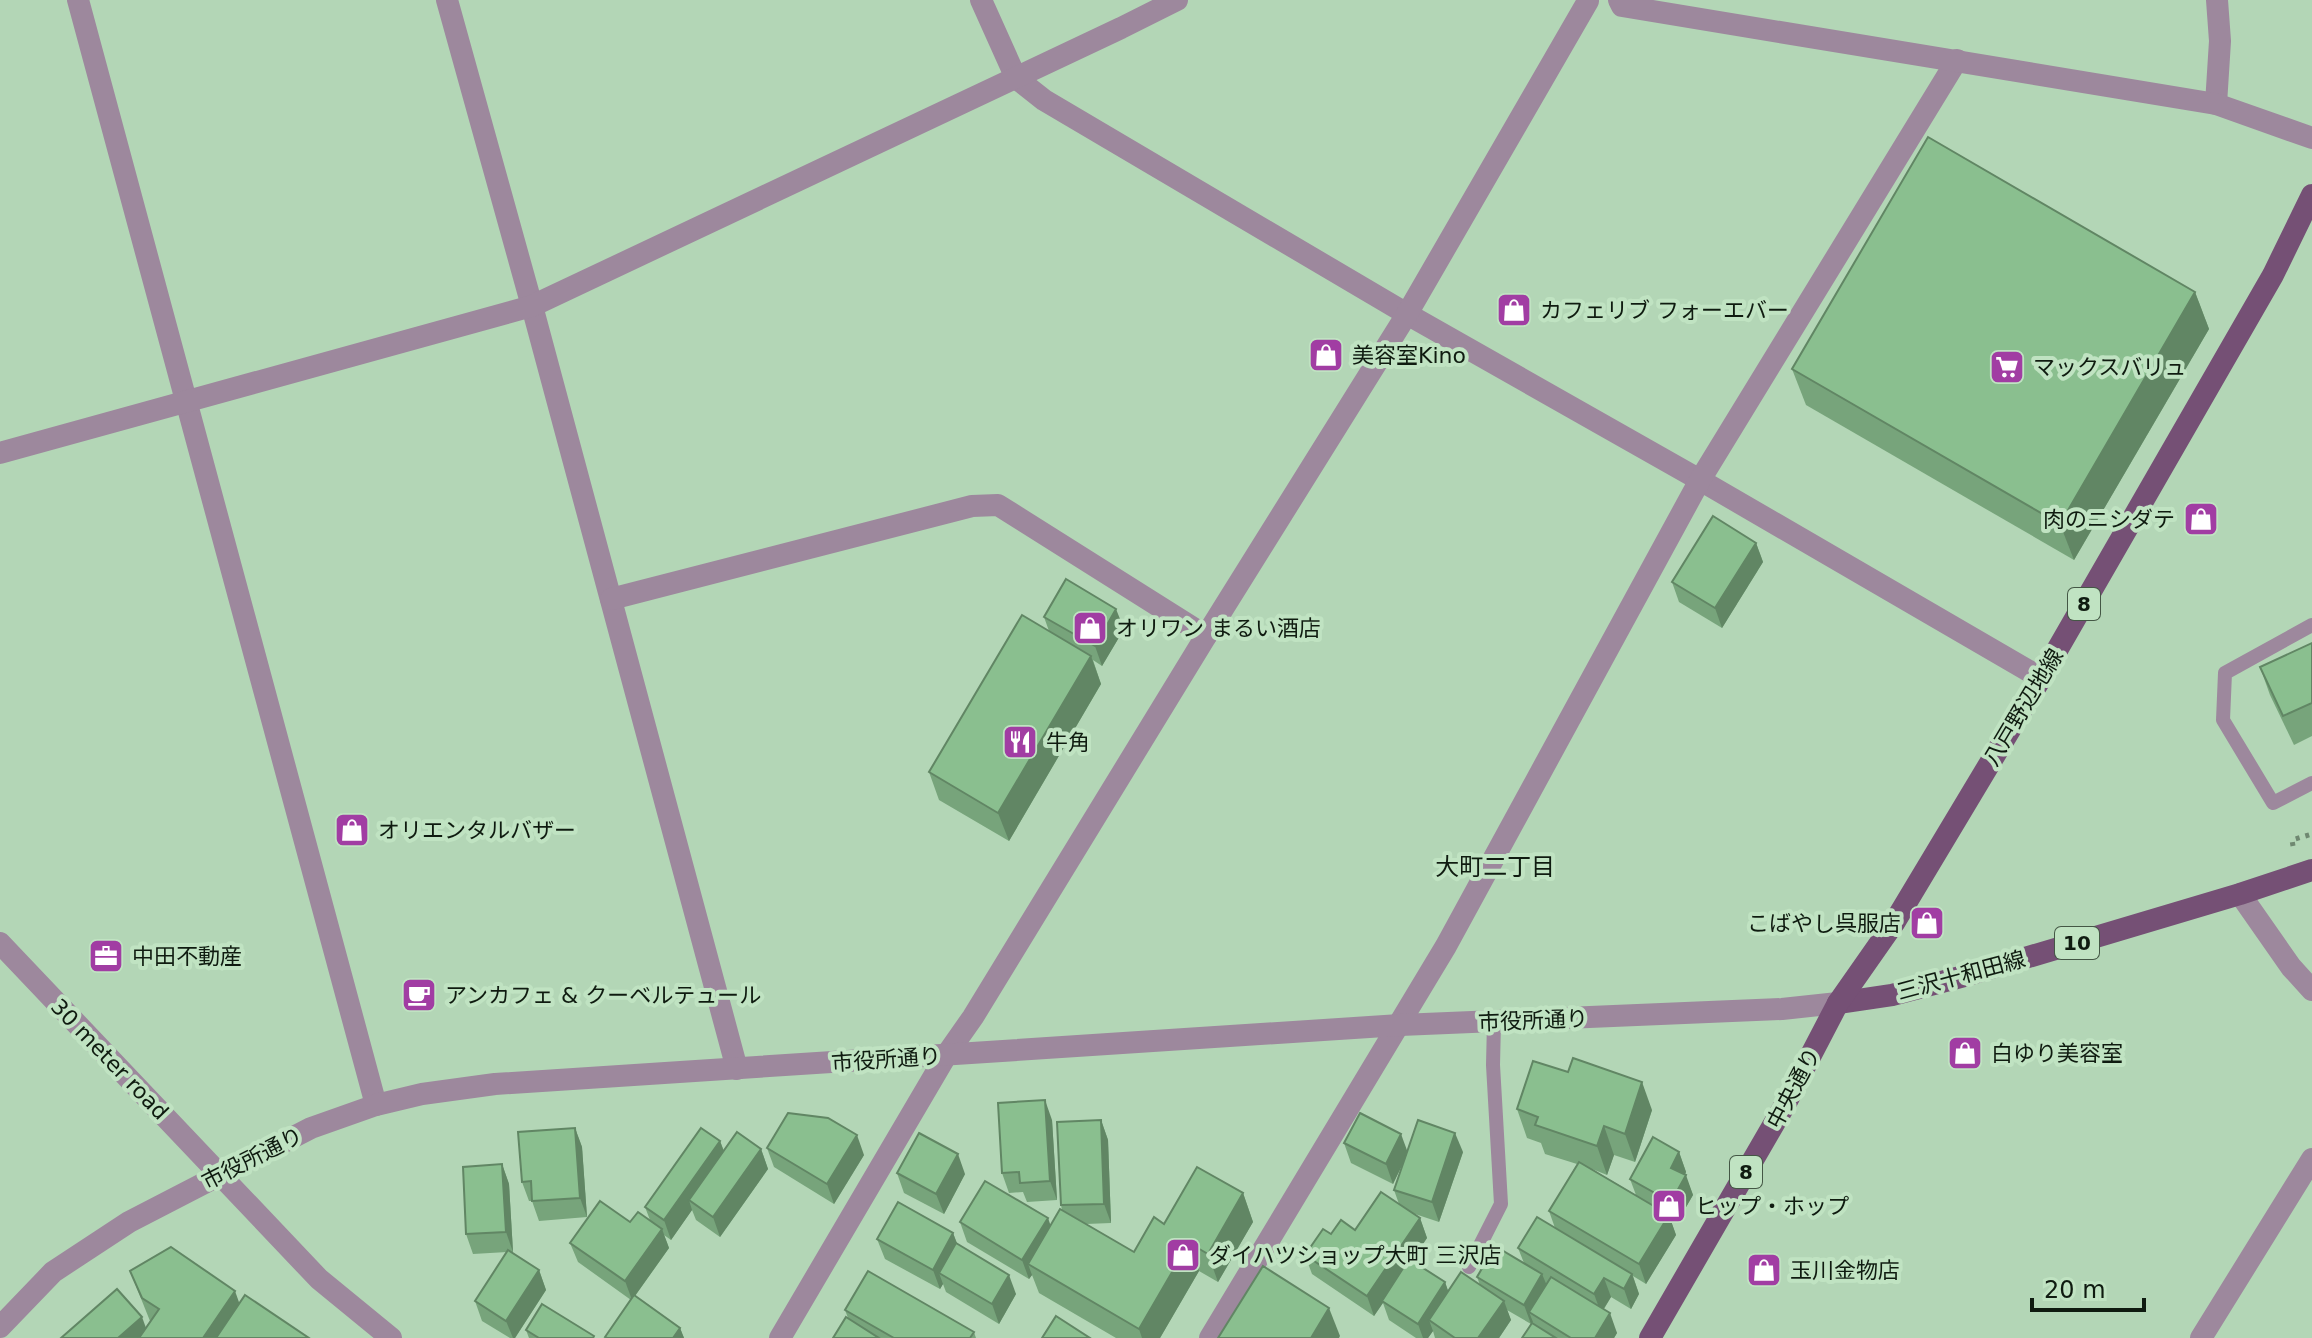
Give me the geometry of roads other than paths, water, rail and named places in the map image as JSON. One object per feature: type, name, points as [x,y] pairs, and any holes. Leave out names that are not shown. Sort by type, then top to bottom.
[{"type":"main road","name":"八戸野辺地線","points":[[1838,1003],[1894,923],[2041,678],[2273,275],[2312,195]]},
{"type":"main road","name":"三沢十和田線","points":[[1838,1003],[1892,995],[1968,975],[2312,870]]},
{"type":"main road","name":"中央通り","points":[[1650,1338],[1786,1103],[1838,1003]]},
{"type":"street","points":[[78,0],[376,1105]]},
{"type":"street","points":[[447,0],[737,1069]]},
{"type":"street","points":[[981,0],[1016,78],[1044,100],[1407,314],[2041,678]]},
{"type":"street","points":[[0,453],[532,306],[1177,0]]},
{"type":"street","points":[[2216,104],[2220,41],[2217,0]]},
{"type":"street","points":[[780,1338],[947,1054],[973,1017],[1407,314],[1583,1],[1621,3],[2216,104],[2312,138]]},
{"type":"street","points":[[1210,1338],[1446,946],[1700,480],[1957,60]]},
{"type":"street","points":[[611,599],[972,506],[998,505],[1206,636]]},
{"type":"street","points":[[2240,894],[2291,967],[2312,990]]},
{"type":"street","name":"30 meter road","points":[[0,943],[319,1279],[391,1338]]},
{"type":"street","name":"市役所通り","points":[[0,1327],[53,1272],[129,1222],[323,1122],[422,1094],[495,1084],[947,1054],[1400,1025],[1782,1009],[1838,1003]]},
{"type":"street","points":[[2201,1338],[2312,1159]]},
{"type":"lane","points":[[2312,625],[2225,673],[2223,720],[2273,803],[2312,783]]},
{"type":"lane","points":[[1469,1267],[1501,1204],[1493,1065],[1494,1022]]},
{"type":"place","name":"カフェリブ フォーエバー","points":[[1514,310]]},
{"type":"place","name":"美容室Kino","points":[[1326,355]]},
{"type":"place","name":"マックスバリュ","points":[[2007,367]]},
{"type":"place","name":"肉のニシダテ","points":[[2201,519]]},
{"type":"place","name":"オリワン まるい酒店","points":[[1090,628]]},
{"type":"place","name":"牛角","points":[[1020,742]]},
{"type":"place","name":"オリエンタルバザー","points":[[352,830]]},
{"type":"place","name":"こばやし呉服店","points":[[1927,923]]},
{"type":"place","name":"中田不動産","points":[[106,956]]},
{"type":"place","name":"アンカフェ & クーベルテュール","points":[[419,995]]},
{"type":"place","name":"白ゆり美容室","points":[[1965,1053]]},
{"type":"place","name":"ヒップ・ホップ","points":[[1669,1206]]},
{"type":"place","name":"ダイハツショップ大町 三沢店","points":[[1183,1255]]},
{"type":"place","name":"玉川金物店","points":[[1764,1270]]},
{"type":"district","name":"大町二丁目","points":[[1495,867]]}]
